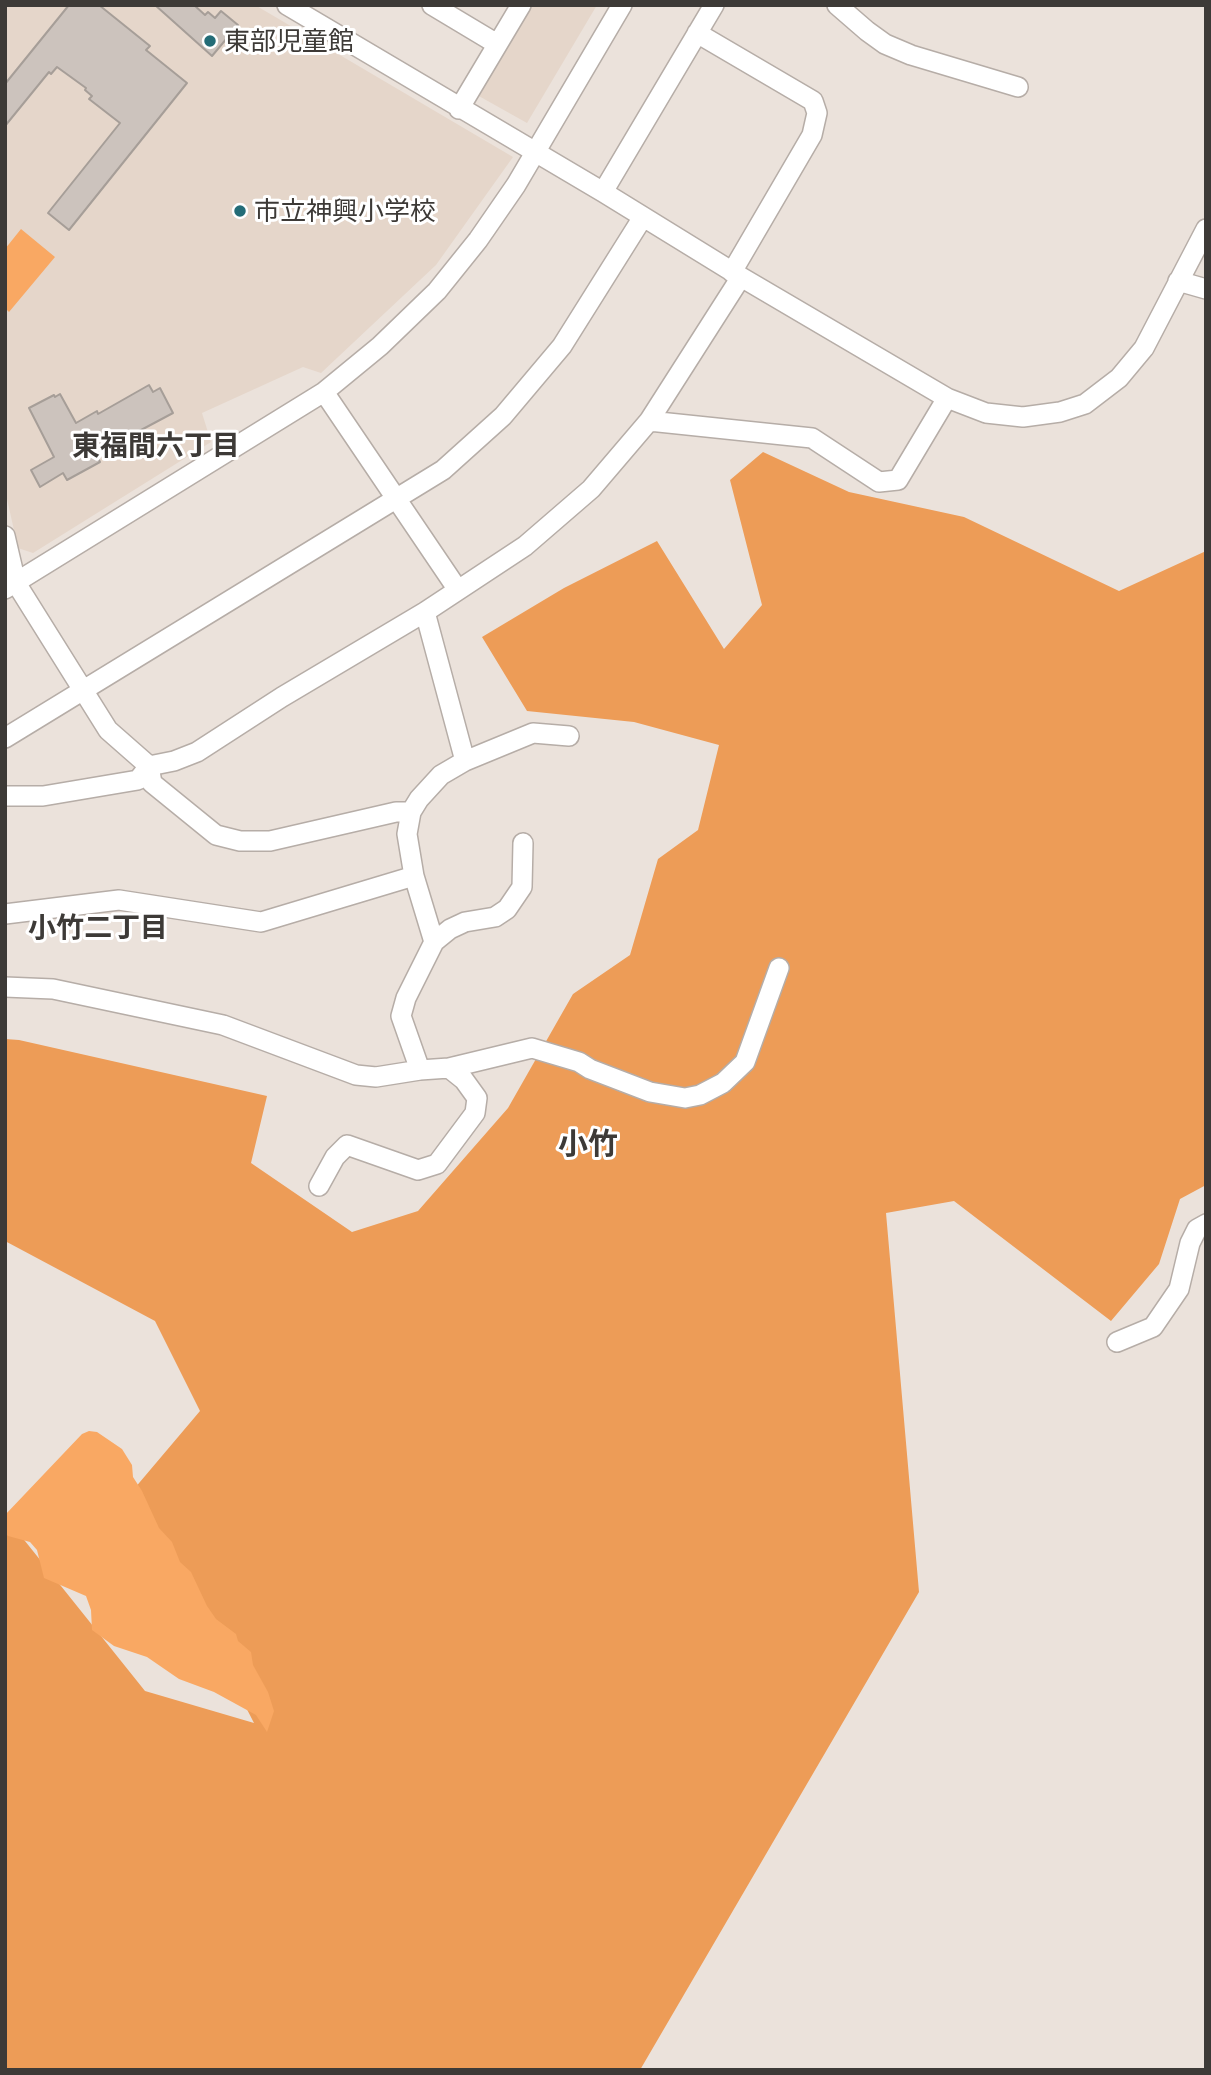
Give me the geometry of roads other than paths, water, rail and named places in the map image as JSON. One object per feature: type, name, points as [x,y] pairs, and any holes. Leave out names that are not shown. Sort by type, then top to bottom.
[{"type":"street","points":[[287,5],[947,398],[986,413],[1023,417],[1060,412],[1085,404],[1119,378],[1144,348],[1206,229]]},
{"type":"street","points":[[432,5],[497,44]]},
{"type":"street","points":[[459,109],[521,5]]},
{"type":"street","points":[[11,586],[324,392],[380,346],[437,291],[478,240],[516,185],[622,5]]},
{"type":"street","points":[[603,192],[714,5]]},
{"type":"street","points":[[837,5],[866,32],[885,44],[911,55],[1018,87]]},
{"type":"street","points":[[5,796],[43,796],[138,780],[149,766],[174,761],[197,752],[282,697],[425,612],[524,546],[591,489],[649,421],[737,274],[812,135],[817,113],[813,101],[697,33]]},
{"type":"street","points":[[5,738],[443,470],[503,416],[562,346],[643,217]]},
{"type":"street","points":[[1178,281],[1206,289]]},
{"type":"street","points":[[324,392],[458,590]]},
{"type":"street","points":[[649,421],[812,438],[879,482],[898,480],[947,398]]},
{"type":"street","points":[[5,536],[11,586],[108,730],[149,766],[152,783],[216,835],[240,841],[270,841],[396,812],[411,812]]},
{"type":"street","points":[[425,612],[465,761]]},
{"type":"street","points":[[434,942],[414,876],[407,834],[411,812],[419,799],[441,775],[465,761],[533,733],[569,736]]},
{"type":"street","points":[[421,1070],[401,1016],[406,999],[434,942],[450,929],[465,922],[495,917],[507,909],[522,887],[523,843]]},
{"type":"street","points":[[5,914],[119,900],[261,922],[414,876]]},
{"type":"street","points":[[5,987],[52,989],[223,1025],[356,1075],[376,1077],[449,1068],[533,1048],[579,1062],[590,1069],[650,1092],[685,1098],[700,1095],[723,1083],[745,1062],[779,968]]},
{"type":"street","points":[[319,1186],[335,1157],[347,1145],[418,1170],[437,1164],[475,1112],[477,1098],[464,1080],[449,1068]]},
{"type":"street","points":[[1117,1342],[1153,1327],[1179,1289],[1190,1243],[1197,1229],[1206,1224]]},
{"type":"place","name":"東部児童館","points":[[210,41]]},
{"type":"place","name":"市立神興小学校","points":[[240,211]]},
{"type":"district","name":"東福間六丁目","points":[[156,446]]},
{"type":"district","name":"小竹二丁目","points":[[98,928]]},
{"type":"district","name":"小竹","points":[[588,1144]]}]
